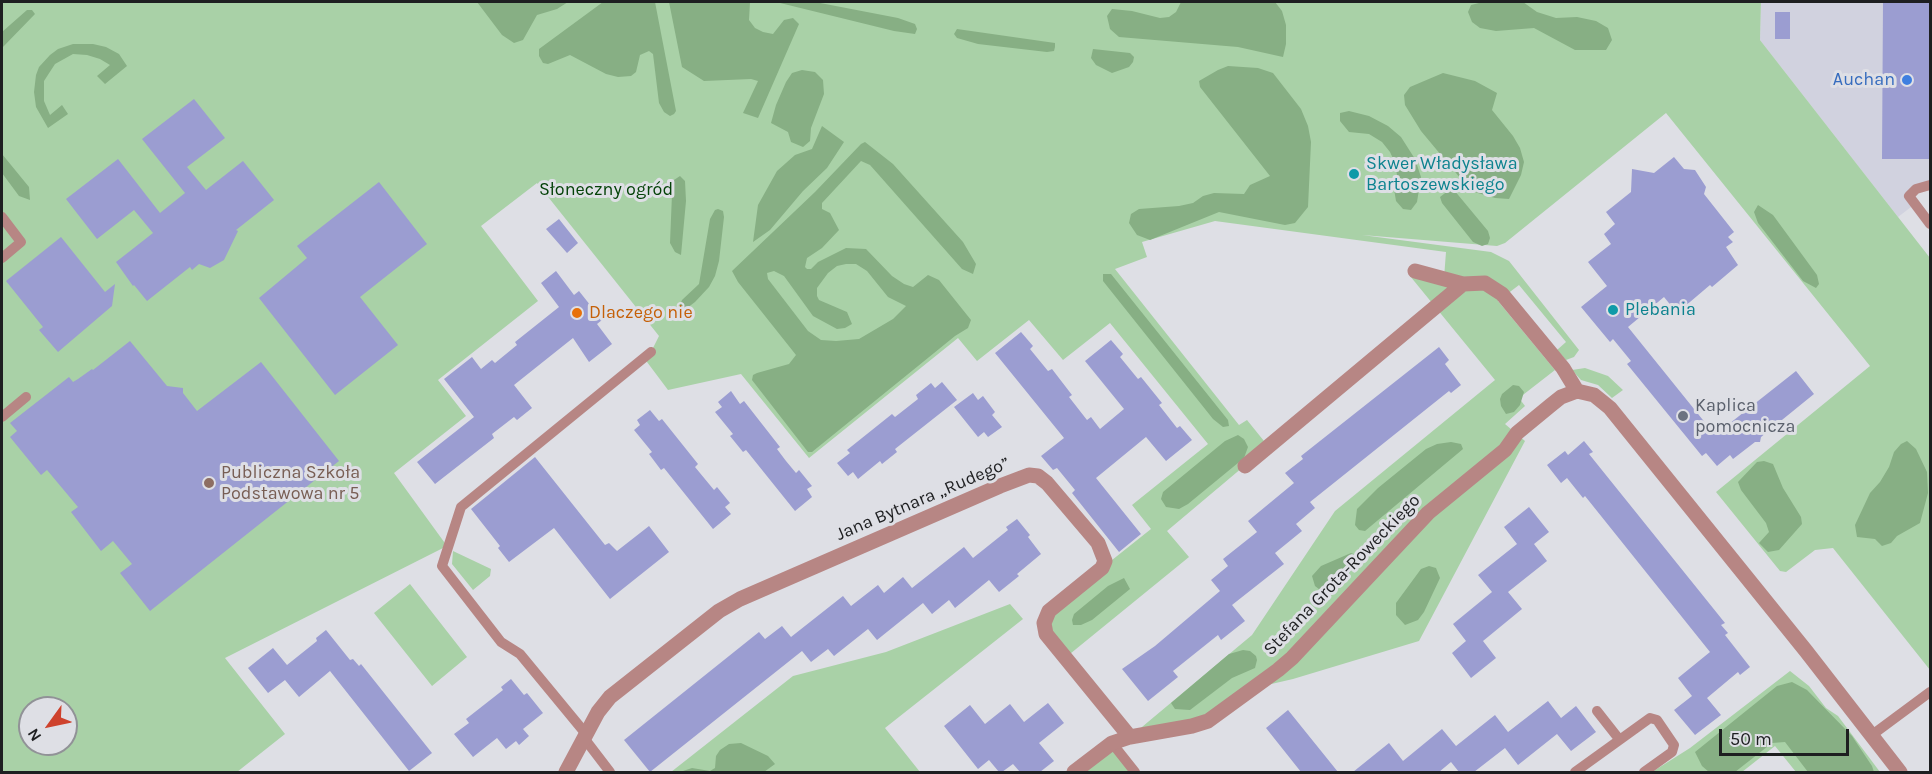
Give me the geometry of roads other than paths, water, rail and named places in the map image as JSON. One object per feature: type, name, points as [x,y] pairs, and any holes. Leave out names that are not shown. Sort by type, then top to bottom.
[{"type":"street","points":[[1415,271],[1463,284],[1485,283],[1502,294],[1563,368],[1577,391],[1594,395],[1610,408],[1806,651],[1900,772]]},
{"type":"street","points":[[1245,466],[1463,284]]},
{"type":"street","name":"Stefana Grota-Roweckiego","points":[[1074,772],[1112,743],[1130,737],[1208,721],[1278,670],[1292,658],[1435,506],[1505,450],[1517,433],[1551,405],[1577,391]]},
{"type":"street","name":"Jana Bytnara „Rudego”","points":[[566,772],[598,712],[610,697],[702,624],[736,601],[1029,475],[1038,477],[1047,483],[1098,543],[1105,561],[1102,568],[1049,611],[1044,623],[1046,634],[1130,737]]},
{"type":"lane","points":[[1930,185],[1916,189],[1909,196],[1930,224]]},
{"type":"lane","points":[[2,217],[21,242],[2,258]]},
{"type":"lane","points":[[610,772],[585,736],[520,654],[501,642],[442,566],[461,507],[651,352]]},
{"type":"lane","points":[[2,417],[26,398]]},
{"type":"lane","points":[[1872,735],[1930,692]]},
{"type":"lane","points":[[1597,711],[1619,739]]},
{"type":"lane","points":[[1575,772],[1650,718],[1657,720],[1674,745],[1672,752],[1644,772]]},
{"type":"lane","points":[[1112,743],[1135,772]]},
{"type":"place","name":"Auchan","points":[[1907,80]]},
{"type":"place","name":"Skwer Władysława Bartoszewskiego","points":[[1354,174]]},
{"type":"place","name":"Plebania","points":[[1613,310]]},
{"type":"place","name":"Dlaczego nie","points":[[577,313]]},
{"type":"place","name":"Kaplica pomocnicza","points":[[1683,416]]},
{"type":"place","name":"Publiczna Szkoła Podstawowa nr 5","points":[[209,483]]},
{"type":"park label","name":"Słoneczny ogród","points":[[606,190]]}]
